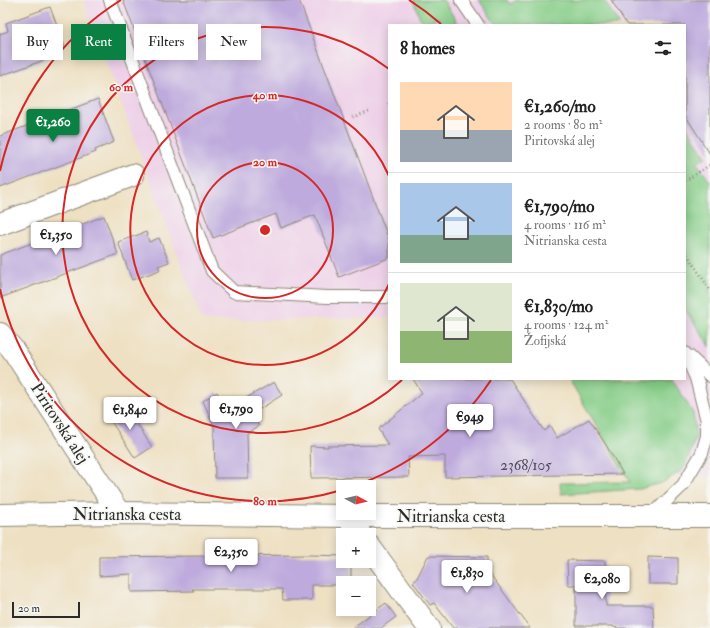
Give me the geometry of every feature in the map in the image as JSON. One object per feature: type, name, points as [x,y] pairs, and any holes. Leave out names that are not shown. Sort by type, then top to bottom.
[{"type":"main road","points":[[0,224],[133,175]]},
{"type":"main road","name":"Piritovská alej","points":[[0,334],[13,350],[119,513]]},
{"type":"main road","name":"Nitrianska cesta","points":[[0,515],[119,513],[336,516]]},
{"type":"main road","name":"Nitrianska cesta","points":[[376,516],[710,516]]},
{"type":"main road","points":[[376,555],[430,628]]},
{"type":"lane","points":[[110,0],[212,271],[234,292],[327,297],[388,297]]},
{"type":"lane","points":[[461,0],[477,24]]},
{"type":"lane","points":[[686,353],[710,376]]},
{"type":"lane","points":[[686,354],[710,406]]},
{"type":"lane","points":[[651,516],[683,485],[702,453],[707,436],[707,421],[696,378]]},
{"type":"path","points":[[353,117],[369,111]]},
{"type":"path","points":[[686,180],[710,165]]},
{"type":"path","points":[[686,253],[710,290]]},
{"type":"shaded area","points":[[83,0],[710,0],[710,476],[635,475],[576,380],[686,380],[686,24],[388,24],[388,318],[202,321],[105,60],[126,60],[126,24],[92,24]]},
{"type":"green space","points":[[413,0],[443,0],[458,24],[442,24],[439,18],[422,23]]},
{"type":"green space","points":[[479,0],[507,0],[510,4],[517,0],[604,0],[619,24],[495,24]]},
{"type":"green space","points":[[686,126],[706,157],[697,163],[710,182],[710,347],[686,311]]},
{"type":"green space","points":[[570,380],[673,380],[693,413],[696,436],[683,470],[662,483],[640,489],[561,494],[560,483],[630,482]]},
{"type":"building","points":[[123,0],[299,0],[388,237],[388,258],[339,277],[315,215],[281,228],[276,214],[213,238],[146,60],[198,60],[198,24],[134,24],[134,29]]},
{"type":"building","points":[[611,0],[710,0],[710,154],[686,117],[686,24],[626,24]]},
{"type":"building","points":[[50,7],[56,24],[12,24],[12,60],[44,60],[0,76],[0,34],[8,31],[6,23]]},
{"type":"building","points":[[98,99],[114,142],[95,150],[96,152],[0,188],[0,136]]},
{"type":"building","points":[[104,216],[118,254],[0,298],[0,255]]},
{"type":"building","points":[[146,232],[149,242],[159,238],[169,262],[158,266],[160,270],[132,280],[118,242]]},
{"type":"building","points":[[414,380],[511,380],[544,431],[550,426],[557,438],[589,419],[623,474],[445,477],[445,456],[408,457],[409,477],[311,478],[310,446],[328,447],[327,446],[388,445],[378,429],[422,393]]},
{"type":"building","points":[[274,382],[282,395],[252,414],[259,426],[247,433],[248,478],[215,478],[214,426],[203,401],[217,392],[227,409]]},
{"type":"building","points":[[124,404],[152,447],[135,458],[107,415]]},
{"type":"building","points":[[336,556],[336,568],[351,568],[351,576],[336,576],[336,585],[312,585],[312,600],[283,600],[282,589],[192,589],[194,591],[131,592],[131,574],[99,576],[99,557]]},
{"type":"building","points":[[428,556],[487,557],[487,570],[530,628],[453,628],[434,603],[430,605],[413,582],[416,580]]},
{"type":"building","points":[[648,557],[678,558],[678,584],[648,584]]},
{"type":"building","points":[[567,560],[605,561],[606,606],[653,606],[654,628],[576,626],[576,585],[568,585]]},
{"type":"building","points":[[386,603],[396,617],[381,628],[352,628],[368,616],[376,616],[376,610]]}]
